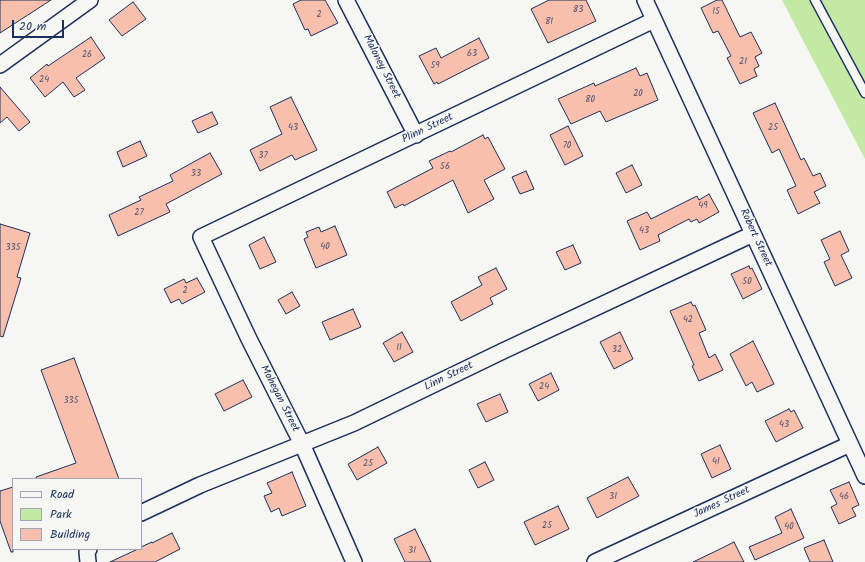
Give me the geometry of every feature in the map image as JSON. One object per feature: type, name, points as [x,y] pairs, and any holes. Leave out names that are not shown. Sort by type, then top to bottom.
[{"type":"street","points":[[0,65],[73,5],[90,0]]},
{"type":"street","name":"Maloney Street","points":[[346,0],[416,135]]},
{"type":"street","name":"Robert Street","points":[[645,0],[865,476]]},
{"type":"street","name":"Plinn Street","points":[[201,237],[654,20]]},
{"type":"street","name":"Linn Street","points":[[142,513],[200,485],[354,423],[752,234]]},
{"type":"street","name":"Mohegan Street","points":[[201,237],[249,339],[302,444],[354,562]]},
{"type":"street","name":"James Street","points":[[595,562],[850,444]]},
{"type":"street","points":[[88,550],[87,552],[88,562]]},
{"type":"lane","points":[[815,0],[865,93]]},
{"type":"green space","points":[[782,0],[865,0],[865,159]]},
{"type":"building","points":[[0,0],[51,0],[0,33]]},
{"type":"building","points":[[301,0],[325,0],[338,23],[311,36],[308,29],[305,30],[293,4]]},
{"type":"building","points":[[549,0],[586,0],[596,21],[548,43],[531,9]]},
{"type":"building","points":[[717,0],[722,0],[740,37],[751,32],[762,53],[755,57],[759,66],[754,69],[757,76],[740,84],[727,58],[731,56],[718,31],[713,33],[701,8]]},
{"type":"building","points":[[133,2],[146,19],[122,36],[109,20]]},
{"type":"building","points":[[91,37],[105,58],[76,78],[85,90],[74,97],[63,82],[45,97],[30,78],[47,64],[48,66]]},
{"type":"building","points":[[479,38],[489,58],[438,84],[437,82],[434,84],[419,56],[436,48],[441,58]]},
{"type":"building","points":[[636,68],[640,76],[647,73],[658,100],[606,122],[600,111],[571,124],[558,99],[594,83],[595,86]]},
{"type":"building","points":[[0,87],[30,122],[19,131],[7,117],[0,123]]},
{"type":"building","points":[[291,97],[317,150],[295,160],[292,155],[260,171],[250,150],[282,134],[270,107]]},
{"type":"building","points":[[775,103],[801,160],[804,158],[813,176],[820,173],[826,186],[814,192],[820,203],[798,214],[787,190],[796,186],[779,149],[772,153],[753,113]]},
{"type":"building","points":[[212,112],[218,124],[198,133],[192,121]]},
{"type":"building","points":[[568,126],[583,156],[565,165],[550,135]]},
{"type":"building","points":[[483,135],[485,139],[488,137],[505,169],[484,180],[494,199],[468,213],[453,180],[404,206],[403,204],[395,208],[387,192],[433,168],[429,161],[450,151],[451,152]]},
{"type":"building","points":[[140,141],[147,156],[123,167],[117,152]]},
{"type":"building","points":[[210,153],[222,174],[166,204],[170,212],[118,236],[109,215],[141,200],[139,197],[173,181],[170,175]]},
{"type":"building","points":[[632,165],[642,185],[626,193],[616,173]]},
{"type":"building","points":[[526,171],[534,189],[520,194],[512,177]]},
{"type":"building","points":[[709,194],[719,212],[699,223],[697,219],[691,222],[689,219],[658,235],[660,241],[640,250],[627,221],[647,212],[651,219],[697,196],[699,200]]},
{"type":"building","points":[[0,224],[30,233],[17,277],[21,278],[3,337],[0,336]]},
{"type":"building","points":[[335,226],[347,255],[316,268],[304,239],[308,237],[306,232],[319,227],[321,232]]},
{"type":"building","points":[[840,231],[849,251],[841,255],[852,278],[835,286],[824,262],[830,259],[821,240]]},
{"type":"building","points":[[264,237],[276,262],[260,269],[249,245]]},
{"type":"building","points":[[573,245],[581,263],[565,270],[556,252]]},
{"type":"building","points":[[749,266],[750,269],[752,268],[762,289],[743,299],[731,274]]},
{"type":"building","points":[[496,268],[507,289],[490,298],[493,304],[461,321],[451,302],[482,285],[478,277]]},
{"type":"building","points":[[197,278],[205,292],[182,304],[179,299],[171,303],[164,289],[184,279],[186,283]]},
{"type":"building","points":[[292,292],[300,306],[286,314],[278,300]]},
{"type":"building","points":[[691,302],[693,306],[695,305],[706,330],[699,333],[709,358],[715,354],[723,370],[699,381],[692,366],[694,365],[670,311]]},
{"type":"building","points":[[353,309],[361,327],[330,340],[322,322]]},
{"type":"building","points":[[402,332],[413,352],[394,362],[383,343]]},
{"type":"building","points":[[620,332],[633,359],[614,369],[600,342]]},
{"type":"building","points":[[753,341],[774,384],[757,392],[752,382],[746,386],[730,354]]},
{"type":"building","points":[[74,358],[119,478],[36,478],[76,463],[41,370]]},
{"type":"building","points":[[551,373],[559,390],[538,401],[529,384]]},
{"type":"building","points":[[243,380],[252,397],[224,411],[215,394]]},
{"type":"building","points":[[500,394],[508,412],[486,422],[477,404]]},
{"type":"building","points":[[789,409],[791,412],[794,410],[803,428],[776,442],[765,421]]},
{"type":"building","points":[[720,445],[731,469],[712,478],[701,454]]},
{"type":"building","points":[[378,447],[387,463],[357,480],[348,464]]},
{"type":"building","points":[[485,462],[494,480],[478,488],[469,470]]},
{"type":"building","points":[[292,472],[306,506],[282,516],[279,508],[271,512],[264,496],[272,493],[267,483]]},
{"type":"building","points":[[628,477],[639,496],[597,518],[587,498]]},
{"type":"building","points":[[849,482],[859,505],[852,508],[856,516],[839,524],[831,507],[837,504],[830,490]]},
{"type":"building","points":[[12,487],[13,552],[11,552],[0,521],[0,491]]},
{"type":"building","points":[[558,506],[569,529],[535,545],[524,522]]},
{"type":"building","points":[[791,509],[804,538],[755,560],[749,547],[782,533],[775,517]]},
{"type":"building","points":[[415,529],[431,562],[405,562],[394,539]]},
{"type":"building","points":[[172,533],[180,549],[155,562],[110,562],[136,550],[142,550],[142,547]]},
{"type":"building","points":[[824,540],[833,562],[810,562],[804,548]]},
{"type":"building","points":[[734,542],[744,562],[693,562],[718,550]]}]
